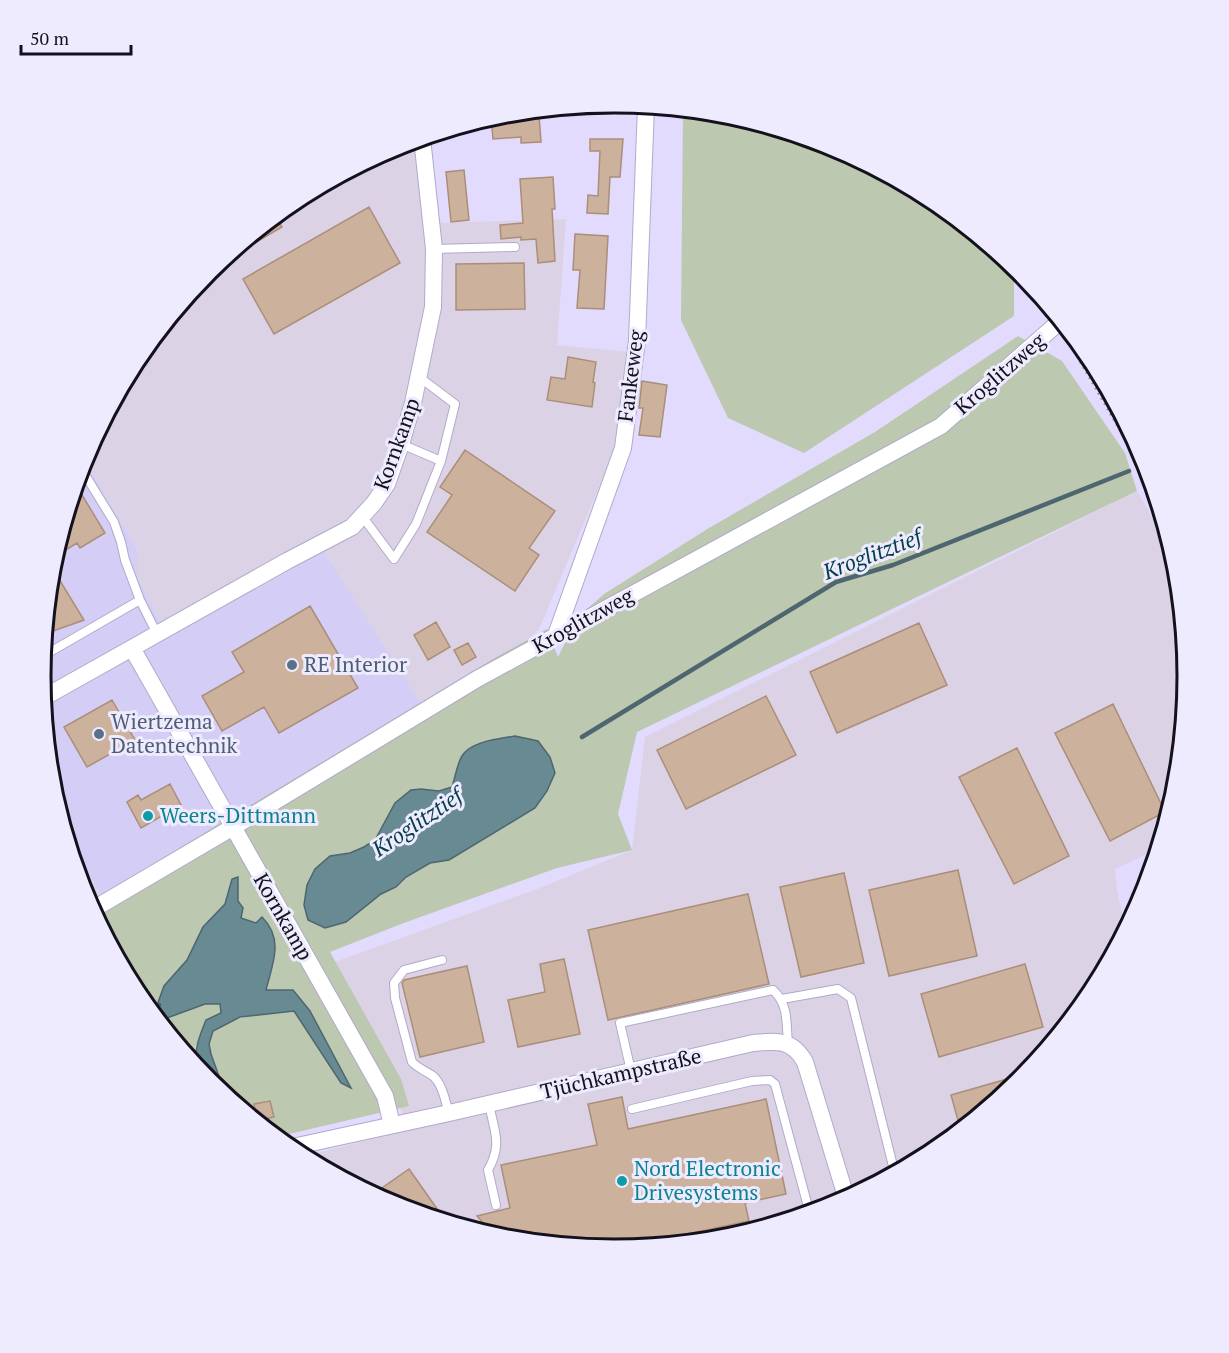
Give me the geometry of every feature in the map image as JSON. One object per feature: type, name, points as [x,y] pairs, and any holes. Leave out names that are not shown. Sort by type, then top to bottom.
[{"type":"street","name":"Fankeweg","points":[[556,636],[623,448],[637,340],[646,114]]},
{"type":"street","name":"Kornkamp","points":[[51,694],[352,527],[374,503],[387,484],[401,444],[419,377],[433,307],[434,249],[423,147]]},
{"type":"street","name":"Kroglitzweg","points":[[100,905],[477,679],[942,426],[1053,323]]},
{"type":"street","name":"Kornkamp","points":[[132,648],[385,1096],[392,1125]]},
{"type":"street","name":"Tjüchkampstraße","points":[[301,1145],[753,1043],[773,1041],[788,1044]]},
{"type":"street","points":[[788,1044],[798,1051],[805,1062],[845,1190]]},
{"type":"lane","points":[[434,249],[515,247]]},
{"type":"lane","points":[[362,516],[394,559],[416,524],[441,461],[455,404],[419,377]]},
{"type":"lane","points":[[401,444],[441,461]]},
{"type":"lane","points":[[87,478],[114,522],[140,600],[157,634]]},
{"type":"lane","points":[[52,651],[140,600]]},
{"type":"lane","points":[[442,960],[404,970],[394,983],[395,998],[412,1062],[419,1069],[432,1075],[440,1084],[448,1113]]},
{"type":"lane","points":[[782,999],[838,989],[850,998],[893,1167]]},
{"type":"lane","points":[[631,1071],[620,1023],[773,990],[782,999],[786,1014],[788,1044]]},
{"type":"lane","points":[[632,1109],[752,1081],[770,1080],[775,1084],[808,1206]]},
{"type":"lane","points":[[489,1104],[498,1145],[488,1170],[496,1205]]},
{"type":"path","points":[[1079,357],[1124,435]]},
{"type":"shaded area","points":[[683,117],[760,132],[796,143],[864,171],[896,188],[958,229],[1014,279],[1014,316],[804,453],[728,418],[681,320]]},
{"type":"shaded area","points":[[423,147],[431,223],[566,219],[557,345],[629,352],[616,447],[539,629],[517,651],[425,710],[164,630],[137,576],[137,549],[91,470],[94,461],[126,395],[167,333],[216,278],[271,229],[333,188],[365,171]]},
{"type":"shaded area","points":[[1018,336],[1062,361],[1125,453],[1137,491],[637,732],[618,814],[632,850],[557,868],[330,952],[401,1079],[409,1106],[286,1135],[271,1124],[220,1078],[209,1044],[213,1031],[223,1025],[262,1014],[294,1011],[341,1083],[310,1011],[293,990],[266,990],[274,964],[262,917],[257,923],[241,918],[232,879],[225,904],[203,927],[187,960],[164,986],[167,1018],[205,1004],[220,1004],[221,1014],[195,1046],[196,1053],[167,1020],[146,990],[126,958],[97,898],[493,659],[547,629],[558,657],[578,617],[604,594],[709,528],[875,432]],"holes":[[[452,787],[449,860],[430,863],[406,877],[396,887],[381,893],[346,922],[308,920],[306,893],[313,878],[330,856],[350,853],[375,839],[395,803],[421,789],[439,791]]]},
{"type":"shaded area","points":[[91,470],[137,549],[137,576],[164,630],[319,544],[425,710],[105,902],[83,864],[70,822],[56,750],[52,713],[52,640],[56,603],[70,531]]},
{"type":"shaded area","points":[[1137,491],[1158,527],[1173,603],[1178,677],[1173,750],[1159,822],[1150,853],[1115,869],[1123,919],[1103,958],[1062,1020],[1013,1075],[958,1124],[896,1165],[864,1182],[796,1210],[724,1229],[651,1239],[578,1239],[541,1235],[469,1221],[399,1197],[365,1182],[315,1154],[408,1130],[398,1102],[321,967],[540,888],[632,850],[645,737]]},
{"type":"shaded area","points":[[83,864],[105,902],[100,905]]},
{"type":"water","points":[[515,736],[538,741],[550,757],[555,773],[547,791],[535,808],[449,860],[430,863],[406,877],[396,887],[381,894],[346,922],[325,928],[308,920],[304,905],[307,885],[315,869],[330,856],[350,853],[375,840],[395,803],[411,790],[439,791],[452,787],[460,759],[472,747]]},
{"type":"water","points":[[238,877],[238,901],[243,908],[241,918],[256,923],[262,917],[273,934],[274,961],[266,990],[293,990],[310,1011],[351,1088],[341,1083],[294,1011],[240,1017],[213,1031],[209,1044],[220,1078],[196,1054],[206,1020],[221,1013],[220,1004],[205,1004],[167,1018],[157,1006],[164,986],[187,960],[203,927],[225,904],[232,879]]},
{"type":"building","points":[[539,118],[541,142],[521,143],[521,137],[493,139],[492,127]]},
{"type":"building","points":[[590,139],[623,139],[620,177],[610,177],[608,214],[587,213],[588,195],[598,196],[600,151],[590,151]]},
{"type":"building","points":[[464,170],[469,220],[451,222],[446,172]]},
{"type":"building","points":[[553,177],[555,261],[538,263],[536,239],[521,240],[521,237],[501,239],[500,225],[523,223],[520,179]]},
{"type":"building","points":[[369,207],[400,263],[274,334],[243,279]]},
{"type":"building","points":[[279,223],[282,227],[254,243]]},
{"type":"building","points":[[575,234],[608,236],[604,309],[577,308],[580,270],[573,270]]},
{"type":"building","points":[[524,263],[525,309],[456,310],[456,264]]},
{"type":"building","points":[[568,357],[596,362],[592,407],[547,400],[551,377],[565,379]]},
{"type":"building","points":[[642,381],[667,385],[660,437],[639,435],[643,408],[639,408]]},
{"type":"building","points":[[465,450],[555,511],[529,548],[539,555],[515,591],[427,532],[452,495],[440,487]]},
{"type":"building","points":[[81,494],[105,533],[80,548],[77,543],[66,550]]},
{"type":"building","points":[[60,580],[84,620],[53,631]]},
{"type":"building","name":"RE Interior","points":[[310,606],[358,688],[279,733],[264,707],[222,731],[202,696],[244,672],[232,652]]},
{"type":"building","points":[[436,622],[450,647],[428,660],[414,635]]},
{"type":"building","points":[[919,623],[947,685],[837,733],[810,672]]},
{"type":"building","points":[[468,643],[476,657],[462,665],[454,650]]},
{"type":"building","points":[[766,696],[796,755],[686,809],[657,750]]},
{"type":"building","name":"Wiertzema Datentechnik","points":[[112,700],[135,740],[87,767],[64,727]]},
{"type":"building","points":[[1113,704],[1162,807],[1161,814],[1110,841],[1055,733]]},
{"type":"building","points":[[1017,748],[1069,856],[1014,884],[959,777]]},
{"type":"building","name":"Weers-Dittmann","points":[[170,784],[181,805],[141,828],[127,802],[138,795],[141,800]]},
{"type":"building","points":[[958,870],[977,956],[889,976],[869,890]]},
{"type":"building","points":[[844,873],[864,963],[801,977],[780,887]]},
{"type":"building","points":[[748,894],[769,984],[608,1020],[588,930]]},
{"type":"building","points":[[564,959],[580,1034],[518,1047],[508,1000],[545,992],[540,964]]},
{"type":"building","points":[[1025,964],[1043,1027],[939,1057],[921,994]]},
{"type":"building","points":[[467,966],[484,1042],[420,1057],[402,983],[404,980]]},
{"type":"building","points":[[1009,1078],[959,1123],[951,1095]]},
{"type":"building","name":"Nord Electronic Drivesystems","points":[[622,1097],[628,1129],[766,1099],[786,1194],[745,1203],[749,1221],[677,1236],[651,1239],[578,1239],[484,1224],[477,1216],[510,1208],[501,1165],[597,1145],[588,1104]]},
{"type":"building","points":[[270,1101],[274,1117],[265,1119],[255,1110],[254,1104]]},
{"type":"building","points":[[409,1169],[439,1212],[399,1197],[381,1189]]},
{"type":"waterway","name":"Kroglitztief","points":[[582,737],[836,582],[893,565],[1129,471]]},
{"type":"place","name":"RE Interior","points":[[292,665]]},
{"type":"place","name":"Wiertzema Datentechnik","points":[[99,734]]},
{"type":"place","name":"Weers-Dittmann","points":[[148,816]]},
{"type":"place","name":"Nord Electronic Drivesystems","points":[[622,1181]]}]
